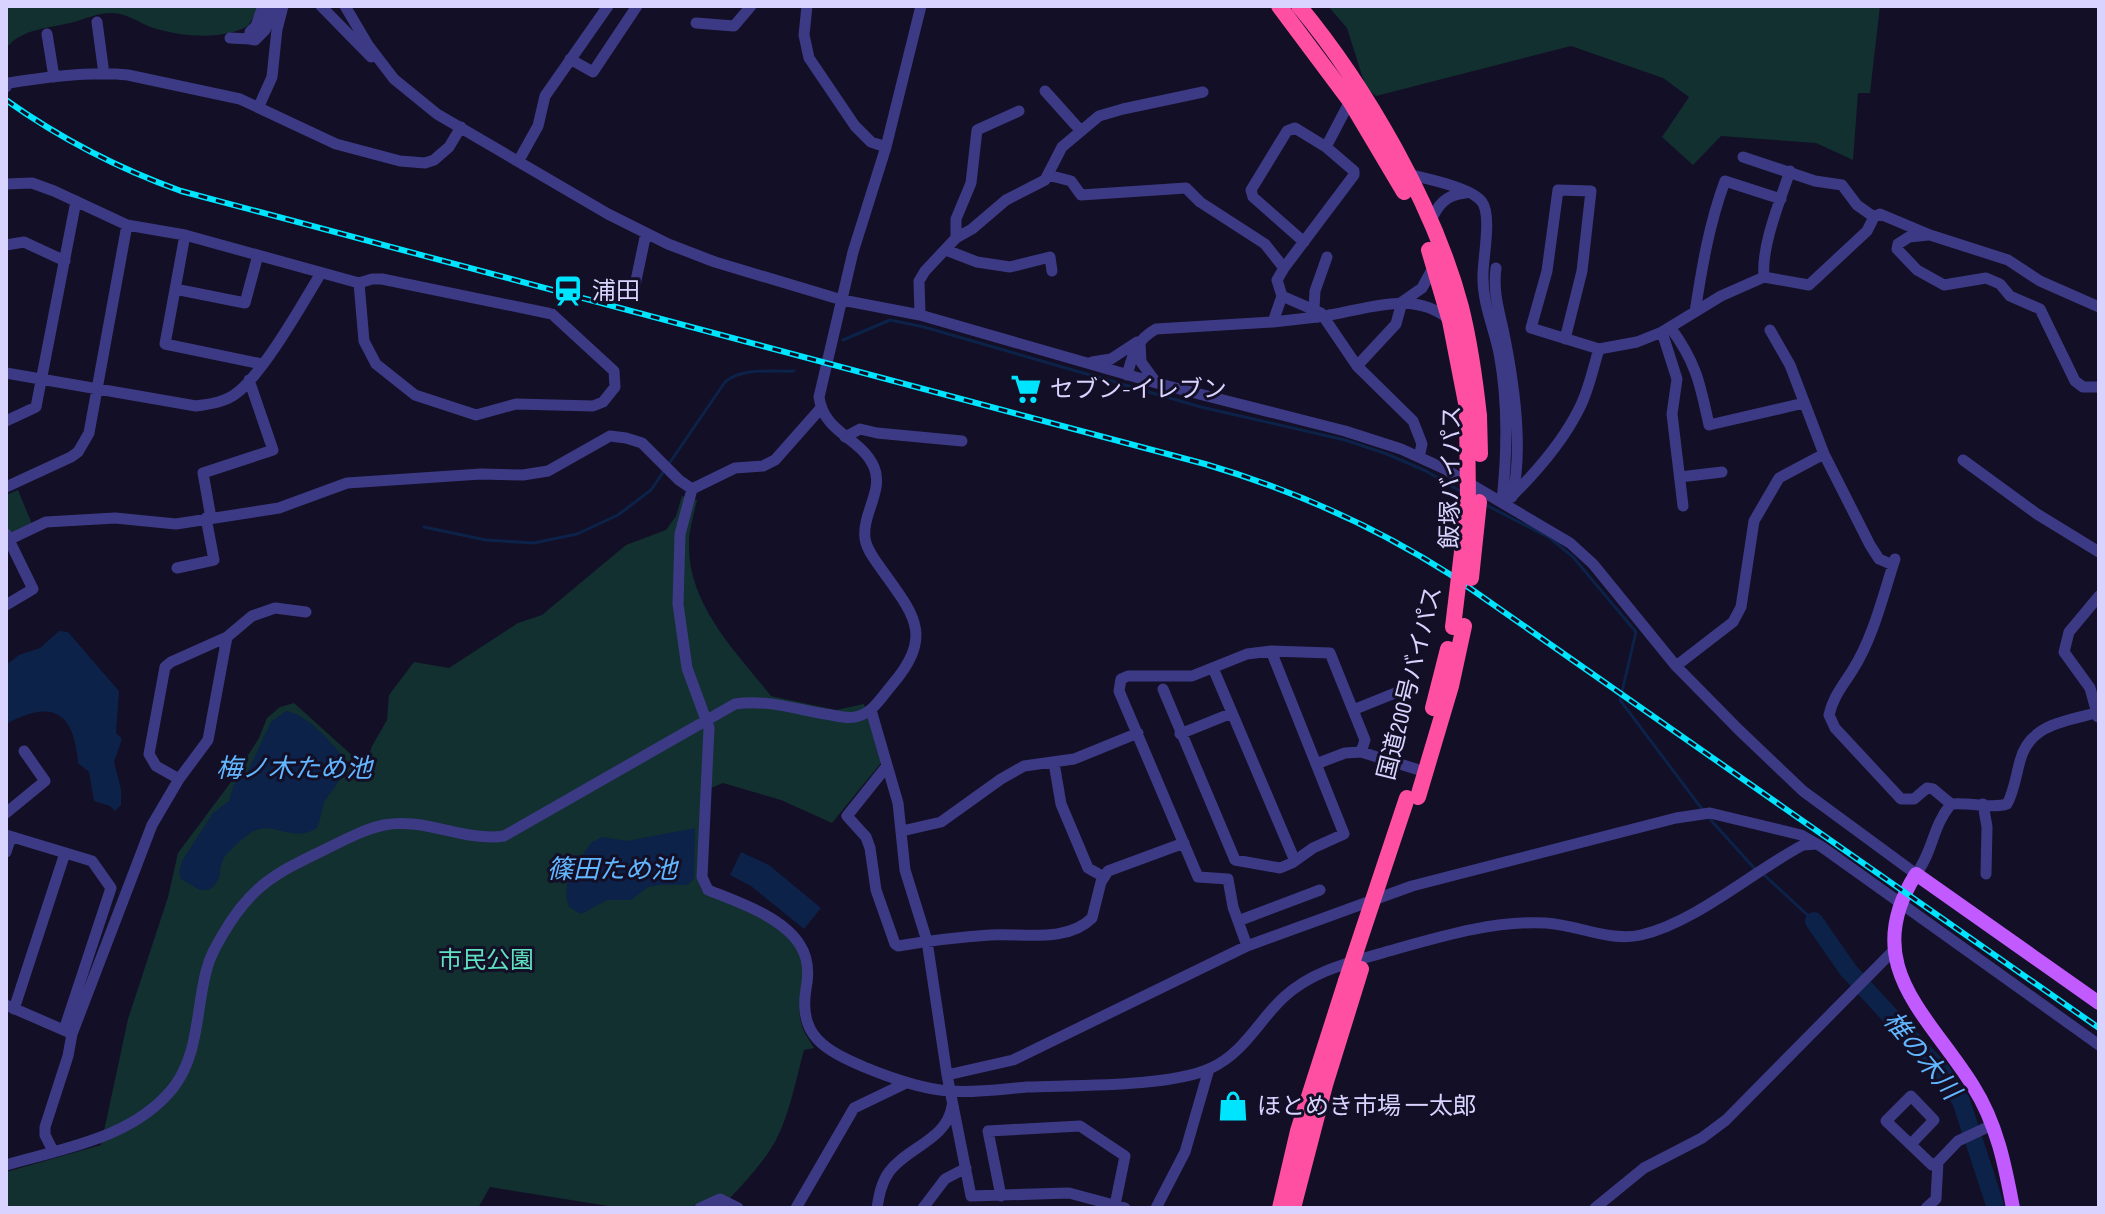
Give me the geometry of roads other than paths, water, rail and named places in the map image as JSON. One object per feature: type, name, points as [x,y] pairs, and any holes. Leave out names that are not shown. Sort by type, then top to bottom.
[{"type":"highway","name":"国道200号バイパス","points":[[1279,6],[1350,101],[1398,180],[1435,265],[1473,412],[1459,627],[1416,769],[1413,798],[1346,981],[1298,1131],[1280,1208]]},
{"type":"highway","name":"飯塚バイパス","points":[[1299,6],[1366,99],[1408,174],[1430,222],[1460,305],[1470,351],[1473,412]]},
{"type":"highway","points":[[1293,1208],[1325,1085],[1413,798],[1451,686],[1459,627]]},
{"type":"main road","points":[[2013,1208],[2004,1161],[1992,1125],[1973,1086],[1924,1021],[1899,971],[1896,948],[1900,901],[1916,874],[2099,1003]]},
{"type":"street","points":[[250,39],[250,32],[256,26],[263,6]]},
{"type":"street","points":[[230,38],[255,40],[261,35],[274,6]]},
{"type":"street","points":[[259,106],[272,77],[277,29],[283,6]]},
{"type":"street","points":[[321,6],[354,42],[437,114],[608,214],[715,262],[842,300],[920,315],[1127,375],[1345,431],[1419,457],[1507,501],[1561,537],[1593,564],[1676,666],[1803,791],[1916,874],[1928,856],[1936,825],[1951,804]]},
{"type":"street","points":[[345,6],[368,45],[394,79]]},
{"type":"street","points":[[519,160],[538,126],[545,96],[608,6]]},
{"type":"street","points":[[570,59],[593,72],[637,6]]},
{"type":"street","points":[[696,23],[734,26],[751,6]]},
{"type":"street","points":[[807,6],[806,46],[815,69],[855,126],[871,142],[886,147]]},
{"type":"street","points":[[6,1165],[98,1139],[121,1129],[141,1117],[174,1087],[188,1060],[213,951],[237,911],[262,885],[330,847],[385,825],[410,824],[481,838],[504,836],[735,704],[758,702],[854,717],[871,710],[906,668],[917,640],[915,626],[905,601],[871,555],[865,539],[876,486],[874,467],[859,448],[830,424],[821,408],[821,381],[853,252],[886,147],[921,6]]},
{"type":"street","points":[[97,22],[104,74]]},
{"type":"street","points":[[47,34],[56,78]]},
{"type":"street","points":[[6,87],[9,83],[56,78],[128,75],[240,99],[336,144],[367,155],[400,161],[425,163],[434,160],[449,147],[461,127]]},
{"type":"street","points":[[1045,91],[1080,130]]},
{"type":"street","points":[[920,315],[919,281],[925,271],[956,238],[972,229],[1006,200],[1045,180],[1062,147],[1080,130],[1099,116],[1203,92]]},
{"type":"street","points":[[1326,147],[1350,101]]},
{"type":"street","points":[[956,238],[956,219],[971,183],[977,130],[1019,111]]},
{"type":"street","points":[[1273,322],[1282,296],[1277,280],[1354,175],[1354,171],[1326,147],[1290,128],[1251,190],[1253,197],[1304,242]]},
{"type":"street","points":[[1743,157],[1815,181],[1842,185],[1857,205],[1874,217]]},
{"type":"street","points":[[1764,277],[1764,264],[1790,171]]},
{"type":"street","points":[[1408,174],[1470,193],[1483,202],[1487,217],[1483,277],[1500,356],[1507,501]]},
{"type":"street","points":[[1048,175],[1071,181],[1081,195],[1186,188],[1200,202],[1265,244],[1284,268]]},
{"type":"street","points":[[1695,312],[1703,253],[1725,181],[1781,199]]},
{"type":"street","points":[[6,184],[32,183],[127,225],[185,235],[359,283],[382,279],[552,314],[614,371],[615,387],[603,402],[593,406],[516,404],[476,415],[415,395],[376,364],[364,341],[359,283]]},
{"type":"street","points":[[1565,339],[1582,271],[1591,191],[1558,190],[1547,271],[1531,328],[1565,339],[1599,349],[1637,342],[1666,330],[1721,296],[1764,277],[1809,285],[1867,231],[1874,217],[1880,214],[1930,235],[2008,260],[2040,281],[2099,307]]},
{"type":"street","points":[[1430,222],[1444,199],[1454,194],[1470,193]]},
{"type":"street","points":[[6,421],[36,407],[76,201]]},
{"type":"street","points":[[6,487],[78,452],[89,433],[127,225]]},
{"type":"street","points":[[634,290],[646,233]]},
{"type":"street","points":[[185,235],[165,344],[262,364]]},
{"type":"street","points":[[1930,235],[1909,237],[1898,244],[1897,249],[1917,270],[1944,285],[1986,278],[2000,284],[2010,296],[2040,309],[2075,381],[2083,387],[2099,387]]},
{"type":"street","points":[[6,245],[24,242],[65,261]]},
{"type":"street","points":[[946,250],[977,262],[1010,267],[1050,257],[1052,271]]},
{"type":"street","points":[[175,289],[245,303],[258,255]]},
{"type":"street","points":[[1316,312],[1315,291],[1327,257]]},
{"type":"street","points":[[1357,366],[1396,324],[1402,302],[1422,288],[1435,265]]},
{"type":"street","points":[[1496,268],[1493,289],[1503,330],[1514,408],[1516,467],[1507,501]]},
{"type":"street","points":[[6,373],[196,406],[227,399],[240,391],[262,364],[321,273]]},
{"type":"street","points":[[1282,296],[1321,313],[1357,366],[1413,421],[1422,444],[1419,457]]},
{"type":"street","points":[[1087,363],[1111,359],[1156,329],[1166,327],[1273,322],[1316,312],[1330,315],[1402,302],[1427,305],[1450,321]]},
{"type":"street","points":[[1666,330],[1689,353],[1698,375],[1709,425],[1804,403]]},
{"type":"street","points":[[1666,330],[1677,379],[1672,414],[1683,506]]},
{"type":"street","points":[[1770,330],[1790,365],[1824,454],[1870,545],[1879,559],[1894,562],[1873,626],[1852,671],[1834,697],[1829,715],[1835,728],[1901,799],[1914,799],[1927,788],[1933,789],[1951,804],[2001,807],[2007,804],[2028,741],[2045,727],[2097,715],[2090,688],[2064,652],[2069,632],[2099,596]]},
{"type":"street","points":[[1127,375],[1141,339]]},
{"type":"street","points":[[1141,339],[1141,362],[1160,384]]},
{"type":"street","points":[[1507,501],[1530,479],[1571,424],[1581,406],[1599,349]]},
{"type":"street","points":[[177,568],[214,560],[203,473],[273,450],[249,380]]},
{"type":"street","points":[[821,408],[775,460],[763,466],[735,468],[692,489],[680,534],[678,604],[687,668],[709,728],[704,885],[708,890],[760,911],[800,944],[808,964],[804,1014],[808,1028],[816,1039],[838,1054],[906,1083],[952,1096],[1153,1080],[1209,1069],[1238,1049],[1292,989],[1308,978],[1343,964],[1460,933],[1499,926],[1546,923],[1609,936],[1638,936],[1685,917],[1803,845],[1817,844]]},
{"type":"street","points":[[845,437],[860,429],[962,441]]},
{"type":"street","points":[[6,605],[33,589],[7,538],[46,522],[115,518],[176,524],[279,508],[347,483],[481,474],[523,475],[548,471],[610,436],[642,443],[692,489]]},
{"type":"street","points":[[1676,666],[1733,622],[1741,607],[1754,521],[1779,478],[1824,454]]},
{"type":"street","points":[[1963,460],[2037,514],[2099,552]]},
{"type":"street","points":[[1680,477],[1722,472]]},
{"type":"street","points":[[179,779],[156,766],[149,754],[165,667],[227,637],[252,616],[275,608],[306,612]]},
{"type":"street","points":[[68,1032],[152,825],[179,779],[208,740],[227,637]]},
{"type":"street","points":[[1247,946],[1228,879],[1198,877],[1119,691],[1121,679],[1128,676],[1192,676],[1247,654],[1271,651],[1330,653],[1365,740],[1361,752]]},
{"type":"street","points":[[1163,689],[1235,860],[1280,868],[1344,834],[1271,651]]},
{"type":"street","points":[[1213,668],[1295,861]]},
{"type":"street","points":[[1353,710],[1400,691]]},
{"type":"street","points":[[871,710],[898,803],[905,870],[927,941],[947,1075],[971,1196],[963,1208]]},
{"type":"street","points":[[1180,734],[1232,713]]},
{"type":"street","points":[[902,831],[941,822],[1024,766],[1074,759],[1138,733]]},
{"type":"street","points":[[6,813],[45,781],[24,751]]},
{"type":"street","points":[[1316,764],[1345,753],[1361,752],[1416,769]]},
{"type":"street","points":[[1054,763],[1061,804],[1088,868],[1104,877]]},
{"type":"street","points":[[887,766],[847,816],[866,837],[876,890],[898,946],[993,935],[1045,935],[1073,930],[1092,918],[1108,871],[1184,843]]},
{"type":"street","points":[[1983,804],[1987,827],[1986,874]]},
{"type":"street","points":[[947,1075],[1013,1060],[1247,946],[1412,886],[1676,818],[1710,813],[1801,835],[1817,844],[2099,1045]]},
{"type":"street","points":[[6,852],[8,836],[92,861],[111,888],[68,1032],[68,1056],[46,1119],[45,1135],[53,1151]]},
{"type":"street","points":[[65,853],[10,1007],[68,1032]]},
{"type":"street","points":[[1285,888],[1287,903]]},
{"type":"street","points":[[1238,921],[1320,890]]},
{"type":"street","points":[[1595,1208],[1644,1168],[1702,1138],[1726,1120],[1896,948]]},
{"type":"street","points":[[1156,1208],[1185,1152],[1209,1069]]},
{"type":"street","points":[[796,1208],[854,1108],[906,1083]]},
{"type":"street","points":[[877,1208],[887,1175],[898,1162],[945,1126],[950,1116],[952,1096]]},
{"type":"street","points":[[1911,1144],[1934,1120],[1911,1096],[1886,1121],[1932,1165],[1958,1141],[1992,1125]]},
{"type":"street","points":[[971,1196],[1001,1196],[1069,1193],[1120,1206],[1125,1156],[1080,1126],[988,1131],[1001,1196]]},
{"type":"street","points":[[1926,1208],[1936,1199],[1938,1162]]},
{"type":"street","points":[[923,1208],[945,1179],[966,1168]]},
{"type":"street","points":[[700,1208],[720,1199],[738,1208]]},
{"type":"water","points":[[59,631],[68,632],[119,691],[116,733],[122,739],[114,762],[121,789],[121,805],[115,811],[94,801],[89,772],[78,763],[72,731],[66,721],[48,712],[36,712],[6,724],[6,665],[19,655],[40,648]]},
{"type":"water","name":"梅ノ木ため池","points":[[286,711],[302,717],[331,743],[343,757],[344,774],[324,802],[318,827],[300,834],[268,828],[252,832],[224,858],[214,885],[209,890],[200,890],[181,879],[182,861],[213,813],[229,801],[234,784],[246,775],[271,722]]},
{"type":"water","name":"篠田ため池","points":[[695,828],[694,878],[688,885],[648,887],[631,900],[607,900],[581,914],[569,907],[566,896],[568,875],[591,843],[602,837],[627,841]]},
{"type":"water","points":[[741,852],[769,865],[821,908],[804,929],[751,886],[730,875]]},
{"type":"waterway","points":[[843,340],[890,320],[924,327],[1201,407],[1345,440],[1426,471],[1460,491]]},
{"type":"waterway","points":[[424,527],[486,540],[534,543],[577,534],[618,515],[651,490],[725,382],[749,372],[794,371]]},
{"type":"waterway","points":[[1484,504],[1550,538],[1573,557],[1636,632],[1620,700],[1702,809]]},
{"type":"waterway","points":[[1709,818],[1755,869]]},
{"type":"waterway","points":[[1762,873],[1814,921]]},
{"type":"waterway","name":"椎の木川","points":[[1814,921],[1848,970],[1942,1072],[1961,1101],[1996,1208]]},
{"type":"railway","points":[[6,100],[90,152],[181,191],[1205,464],[1332,510],[1392,540],[1451,575],[2099,1028]]},
{"type":"place","name":"浦田","points":[[568,291]]},
{"type":"place","name":"セブン-イレブン","points":[[1026,389]]},
{"type":"place","name":"ほとめき市場 一太郎","points":[[1233,1106]]},
{"type":"park label","name":"市民公園","points":[[486,960]]}]
